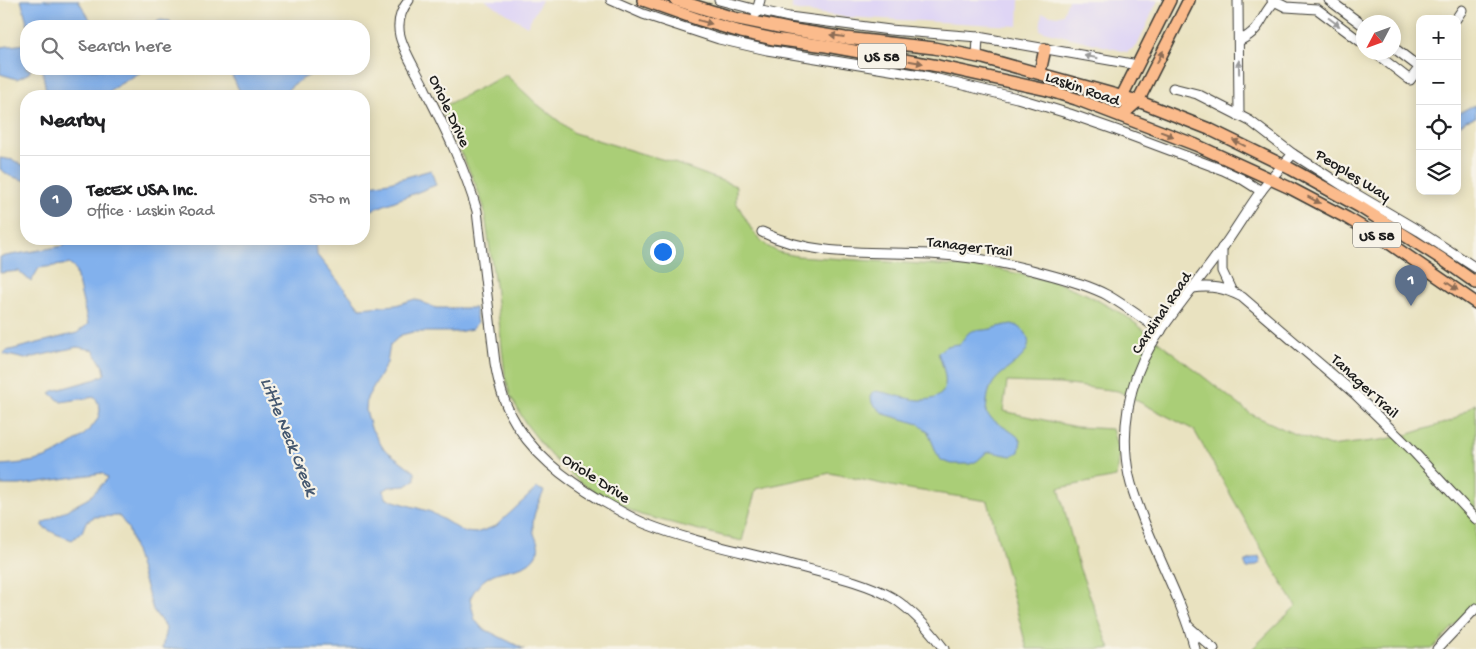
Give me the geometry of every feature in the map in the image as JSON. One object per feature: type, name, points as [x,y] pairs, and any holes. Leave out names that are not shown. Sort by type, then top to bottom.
[{"type":"main road","name":"Laskin Road","points":[[643,0],[700,20],[746,33],[938,66],[1047,90],[1076,99],[1196,145],[1271,178],[1383,239],[1476,304]]},
{"type":"main road","name":"Laskin Road","points":[[676,0],[734,18],[756,16],[788,29],[845,38],[934,48],[977,56],[1040,72],[1138,101],[1209,129],[1283,165],[1360,207],[1476,282]]},
{"type":"main road","points":[[1121,116],[1122,96],[1170,0]]},
{"type":"main road","points":[[1121,116],[1138,101],[1189,0]]},
{"type":"main road","points":[[744,45],[746,33]]},
{"type":"main road","points":[[1040,72],[1045,49]]},
{"type":"street","name":"Oriole Drive","points":[[408,0],[400,18],[399,34],[470,188],[477,211],[498,380],[510,413],[528,440],[551,466],[578,487],[625,514],[647,524],[704,542],[865,585],[883,593],[910,611],[944,649]]},
{"type":"street","name":"Laskin Road","points":[[611,0],[685,28],[744,45],[930,77],[1017,98],[1116,130],[1223,170],[1261,191]]},
{"type":"street","name":"Laskin Road","points":[[719,0],[756,16],[790,17],[890,30],[978,38],[1138,65]]},
{"type":"street","points":[[756,16],[760,0]]},
{"type":"street","points":[[1238,0],[1239,116]]},
{"type":"street","points":[[1238,41],[1255,30],[1274,0],[1286,8],[1317,9],[1356,38]]},
{"type":"street","points":[[1317,9],[1324,0]]},
{"type":"street","points":[[1329,0],[1356,20]]},
{"type":"street","points":[[1459,15],[1462,10]]},
{"type":"street","points":[[977,56],[978,38]]},
{"type":"street","points":[[1401,53],[1416,64]]},
{"type":"street","points":[[1384,60],[1410,80],[1416,72]]},
{"type":"street","name":"Peoples Way","points":[[1173,88],[1197,94],[1239,116],[1267,133],[1293,154],[1356,194],[1419,230],[1476,268]]},
{"type":"street","points":[[1116,130],[1121,116]]},
{"type":"street","name":"Cardinal Road","points":[[1195,649],[1189,627],[1133,492],[1126,460],[1127,418],[1130,401],[1139,371],[1151,346],[1261,191],[1293,154]]},
{"type":"street","name":"Tanager Trail","points":[[762,232],[786,242],[815,249],[940,255],[1034,270],[1093,289],[1132,311],[1161,331]]},
{"type":"street","points":[[1222,248],[1222,271],[1232,292]]},
{"type":"street","name":"Tanager Trail","points":[[1193,288],[1212,287],[1232,292],[1242,297],[1355,394],[1476,520]]},
{"type":"street","points":[[1437,649],[1476,608]]},
{"type":"street","points":[[1189,627],[1214,649]]},
{"type":"shaded area","points":[[485,0],[542,0],[527,26]]},
{"type":"shaded area","points":[[792,0],[1019,0],[1018,26],[846,17],[792,10]]},
{"type":"shaded area","points":[[1068,0],[1158,0],[1137,46],[1127,52],[1040,30],[1042,13],[1057,16],[1063,14]]},
{"type":"green space","points":[[506,75],[537,104],[574,133],[669,161],[736,186],[736,202],[753,232],[767,246],[778,252],[797,256],[997,269],[1056,282],[1086,294],[1126,316],[1251,414],[1290,432],[1330,446],[1406,435],[1451,421],[1476,403],[1476,603],[1432,649],[1252,649],[1296,606],[1194,430],[1118,391],[1060,384],[1007,382],[1003,411],[1076,427],[1112,429],[1119,453],[1116,477],[1059,488],[1079,567],[1110,649],[1027,649],[988,501],[896,487],[830,473],[756,489],[742,541],[641,515],[604,498],[579,481],[551,456],[526,424],[510,395],[505,375],[484,207],[475,183],[440,108]]},
{"type":"water","points":[[21,0],[78,0],[90,20],[26,20]]},
{"type":"water","points":[[20,45],[20,75],[25,75],[17,79],[0,74],[0,47]]},
{"type":"water","points":[[43,75],[136,75],[110,90],[46,90]]},
{"type":"water","points":[[232,75],[310,75],[295,83],[287,90],[239,90]]},
{"type":"water","points":[[1476,105],[1476,117],[1461,124],[1461,112]]},
{"type":"water","points":[[0,158],[13,160],[20,164],[20,179],[10,176],[0,169]]},
{"type":"water","points":[[431,170],[436,185],[370,211],[370,185],[389,182]]},
{"type":"water","name":"Little Neck Creek","points":[[316,245],[317,255],[360,308],[396,305],[415,299],[436,308],[475,308],[477,323],[472,329],[458,332],[413,332],[401,335],[390,345],[387,363],[367,398],[366,410],[371,428],[383,448],[415,472],[415,480],[406,486],[389,487],[383,491],[387,499],[431,512],[464,532],[476,533],[496,526],[537,488],[544,491],[536,509],[533,523],[538,550],[533,559],[522,566],[496,573],[487,578],[478,586],[470,599],[475,620],[482,628],[524,649],[162,649],[166,628],[153,610],[128,528],[119,516],[94,517],[86,522],[82,532],[72,540],[43,527],[43,523],[89,498],[108,478],[102,473],[20,485],[0,485],[0,465],[42,459],[59,452],[87,432],[99,416],[100,408],[95,397],[61,402],[50,393],[96,379],[105,374],[104,368],[93,350],[77,347],[25,359],[3,354],[6,351],[77,333],[88,324],[75,269],[69,264],[39,268],[31,282],[19,271],[0,273],[0,257],[63,246]]},
{"type":"water","points":[[1012,324],[1024,331],[1027,336],[1028,345],[1026,352],[997,378],[991,386],[986,413],[1021,440],[1019,452],[1011,456],[991,452],[986,453],[970,464],[952,464],[942,461],[928,432],[919,424],[884,414],[872,403],[871,397],[873,392],[876,391],[919,400],[938,396],[943,392],[945,386],[944,370],[938,353],[943,348],[960,344],[973,330],[985,330]]},
{"type":"water","points":[[1259,556],[1261,563],[1247,569],[1244,562]]},
{"type":"place","name":"TecEx USA Inc.","points":[[1411,306]]}]
